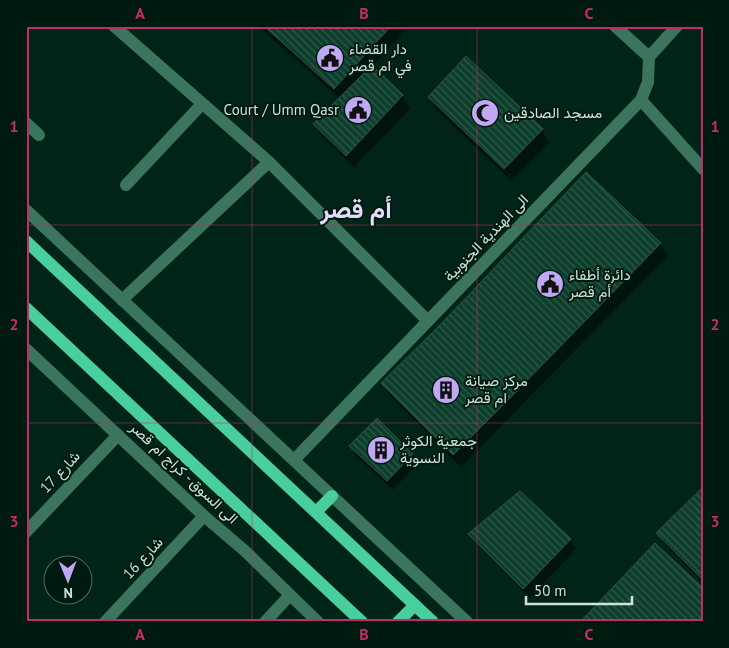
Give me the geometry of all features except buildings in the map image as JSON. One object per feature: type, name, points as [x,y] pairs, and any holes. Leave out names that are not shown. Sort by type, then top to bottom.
[{"type":"main road","points":[[26,241],[433,622]]},
{"type":"main road","points":[[26,308],[362,622]]},
{"type":"main road","points":[[316,512],[332,496]]},
{"type":"main road","points":[[398,622],[415,604]]},
{"type":"street","points":[[114,26],[269,162],[428,321]]},
{"type":"street","points":[[615,26],[649,57],[677,26]]},
{"type":"street","name":"الى الهندية الجنوبية","points":[[294,460],[641,100],[648,82],[649,57]]},
{"type":"street","points":[[641,100],[703,169]]},
{"type":"street","points":[[126,185],[202,104]]},
{"type":"street","points":[[26,123],[40,135]]},
{"type":"street","points":[[122,300],[269,162]]},
{"type":"street","points":[[26,210],[466,622]]},
{"type":"street","name":"الى السوق - كراج ام قصر","points":[[26,349],[204,516],[245,551],[318,622]]},
{"type":"street","name":"شارع 17","points":[[26,532],[118,435]]},
{"type":"street","name":"شارع 16","points":[[105,622],[204,516]]},
{"type":"street","points":[[265,622],[290,595]]},
{"type":"place","name":"دار القضاء في ام قصر","points":[[330,58]]},
{"type":"place","name":"Court / Umm Qasr","points":[[358,110]]},
{"type":"place","name":"مسجد الصادقين","points":[[485,113]]},
{"type":"place","name":"دائرة أطفاء أم قصر","points":[[550,284]]},
{"type":"place","name":"مركز صيانة ام قصر","points":[[446,390]]},
{"type":"place","name":"جمعية الكوثر النسوية","points":[[381,450]]},
{"type":"district","name":"أم قصر","points":[[356,209]]}]
